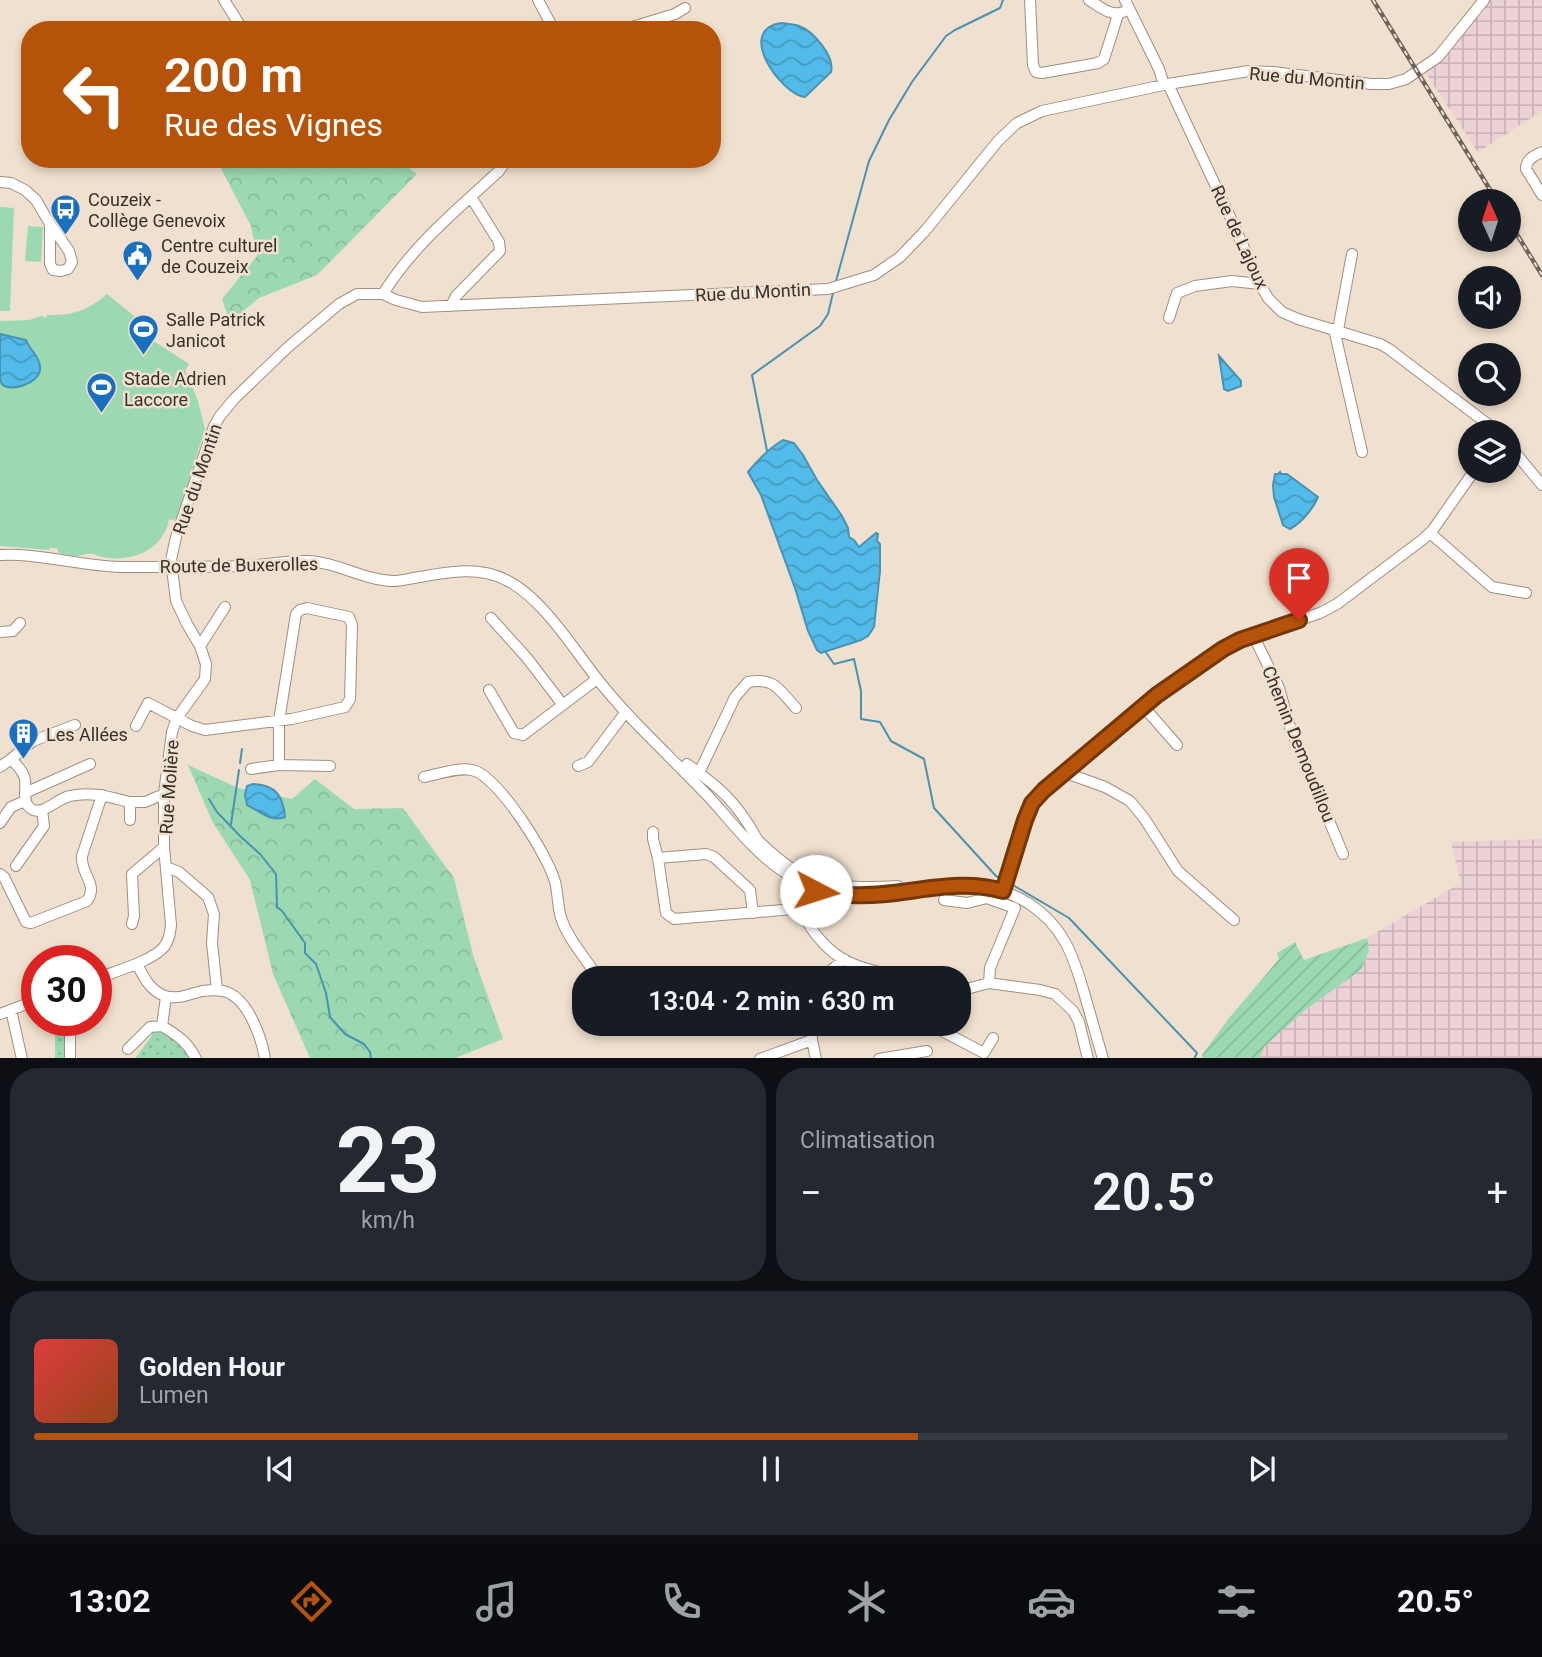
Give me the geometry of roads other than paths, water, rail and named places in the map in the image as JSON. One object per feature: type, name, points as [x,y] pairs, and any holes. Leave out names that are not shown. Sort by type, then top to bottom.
[{"type":"street","points":[[224,0],[237,21]]},
{"type":"street","points":[[538,0],[549,21]]},
{"type":"street","points":[[1030,0],[1033,65],[1036,72],[1104,60],[1118,15]]},
{"type":"street","points":[[1089,0],[1118,15],[1130,10]]},
{"type":"street","name":"Rue de Lajoux","points":[[1125,0],[1268,298],[1282,312],[1298,319],[1389,349],[1482,420]]},
{"type":"street","name":"Rue du Montin","points":[[171,566],[176,537],[209,438],[225,409],[287,348],[339,304],[357,294],[383,294],[422,307],[828,289],[874,275],[900,257],[925,231],[998,141],[1017,123],[1042,111],[1249,71],[1389,84],[1406,79],[1438,57],[1483,0]]},
{"type":"street","points":[[652,21],[685,8]]},
{"type":"street","points":[[1542,152],[1526,164],[1526,169],[1542,195]]},
{"type":"street","points":[[383,294],[394,275],[433,231],[501,168]]},
{"type":"street","points":[[0,182],[11,183],[25,190],[36,200],[50,224]]},
{"type":"street","points":[[451,306],[456,296],[500,251],[499,242],[471,197]]},
{"type":"street","points":[[1352,254],[1336,330],[1362,452]]},
{"type":"street","points":[[1169,317],[1177,293],[1195,286],[1232,281],[1260,285]]},
{"type":"street","points":[[1521,460],[1542,485]]},
{"type":"street","points":[[1003,891],[1025,820],[1032,803],[1044,790],[1143,706],[1223,649],[1337,604],[1430,533],[1465,483]]},
{"type":"street","points":[[1430,533],[1492,587],[1526,593]]},
{"type":"street","name":"Route de Buxerolles","points":[[0,555],[30,556],[98,566],[246,566],[307,561],[330,564],[378,580],[396,581],[460,571],[483,572],[503,578],[520,587],[537,603],[625,713],[705,794]]},
{"type":"street","name":"Rue Molière","points":[[112,973],[137,964],[162,949],[169,938],[171,925],[164,847],[164,794],[172,732],[177,718],[205,678],[206,664],[200,646],[176,601],[171,566]]},
{"type":"street","points":[[200,646],[225,607]]},
{"type":"street","points":[[135,726],[148,703],[205,730],[279,721],[292,719],[345,707],[350,699],[352,625],[349,617],[307,608],[296,614],[279,721],[279,765]]},
{"type":"street","points":[[491,618],[563,705]]},
{"type":"street","points":[[0,632],[13,631],[20,622]]},
{"type":"street","name":"Chemin Demoudillou","points":[[1253,635],[1279,688],[1290,727],[1343,854]]},
{"type":"street","points":[[489,690],[514,733],[523,734],[597,679]]},
{"type":"street","points":[[699,773],[735,697],[748,682],[771,682],[796,708]]},
{"type":"street","points":[[1143,706],[1177,745]]},
{"type":"street","points":[[578,766],[588,762],[625,713]]},
{"type":"street","points":[[0,767],[33,741],[75,725]]},
{"type":"street","points":[[11,759],[23,773],[26,781],[25,797],[31,809],[41,810],[67,796],[92,794],[130,802],[145,802],[164,794]]},
{"type":"street","points":[[0,823],[11,807],[25,797],[90,764]]},
{"type":"street","points":[[687,764],[730,798],[745,817],[758,841]]},
{"type":"street","points":[[251,769],[279,765],[330,766]]},
{"type":"street","points":[[424,777],[474,771],[485,777],[503,795],[518,814],[547,862],[557,887],[561,919],[590,966]]},
{"type":"street","points":[[1066,772],[1105,787],[1130,801],[1178,871],[1234,920]]},
{"type":"street","points":[[705,794],[716,785]]},
{"type":"street","points":[[705,794],[812,884],[816,891],[809,905],[807,920]]},
{"type":"street","points":[[705,794],[765,858],[782,872],[832,892],[876,895],[977,885],[1003,891],[1028,903],[1047,918],[1070,948],[1103,1058]]},
{"type":"street","points":[[0,874],[5,877],[26,922],[31,923],[87,901],[92,894],[92,888],[81,862],[102,795]]},
{"type":"street","points":[[130,802],[130,820]]},
{"type":"street","points":[[16,866],[44,826],[41,810]]},
{"type":"street","points":[[653,832],[666,913],[674,919],[802,907]]},
{"type":"street","points":[[132,924],[132,874],[164,847]]},
{"type":"street","points":[[659,858],[706,855],[714,857],[751,890],[753,913]]},
{"type":"street","points":[[166,867],[178,872],[208,897],[214,914],[212,943],[217,990]]},
{"type":"street","points":[[812,884],[804,890],[802,907],[807,920],[816,934],[844,959],[862,966]]},
{"type":"street","points":[[944,900],[967,903],[986,898],[1015,908],[990,968],[989,983]]},
{"type":"street","points":[[836,966],[844,959]]},
{"type":"street","points":[[137,964],[145,980],[166,997],[183,997],[217,990],[231,994],[243,1005],[258,1031],[265,1058]]},
{"type":"street","points":[[971,988],[989,983],[1040,990],[1055,995],[1073,1011],[1079,1022],[1088,1058]]},
{"type":"street","points":[[162,1026],[166,997]]},
{"type":"street","points":[[0,1014],[21,1006]]},
{"type":"street","points":[[11,1010],[22,1058]]},
{"type":"street","points":[[128,1049],[150,1027],[162,1026],[191,1047],[196,1058]]},
{"type":"street","points":[[70,1036],[70,1058]]},
{"type":"street","points":[[812,1036],[816,1058]]},
{"type":"street","points":[[951,1036],[984,1054],[993,1038]]},
{"type":"street","points":[[763,1058],[812,1040]]},
{"type":"street","points":[[885,1058],[928,1051]]},
{"type":"water","points":[[781,23],[805,29],[822,45],[830,59],[831,72],[805,97],[795,93],[775,74],[762,49],[762,37],[768,28]]},
{"type":"water","points":[[0,334],[26,340],[40,365],[38,375],[30,383],[17,387],[6,387],[2,384]]},
{"type":"water","points":[[1219,356],[1241,381],[1241,386],[1228,391],[1224,389]]},
{"type":"water","points":[[783,440],[794,443],[803,455],[842,516],[849,537],[859,547],[876,533],[880,544],[874,627],[868,636],[861,640],[821,653],[808,631],[761,495],[748,472],[764,454]]},
{"type":"water","points":[[1275,474],[1287,474],[1318,497],[1306,515],[1290,529],[1283,525],[1274,497]]},
{"type":"water","points":[[253,784],[273,789],[277,793],[285,817],[275,819],[247,805],[247,786]]},
{"type":"waterway","points":[[836,281],[869,161],[889,120],[912,82],[946,36],[1000,8],[1003,0]]},
{"type":"waterway","points":[[767,451],[752,375],[820,326],[828,314],[833,293]]},
{"type":"waterway","points":[[825,651],[834,664],[854,659],[861,691],[861,719],[880,722],[891,741],[924,759],[934,808],[996,876],[1002,879]]},
{"type":"waterway","points":[[240,763],[242,749]]},
{"type":"waterway","points":[[231,824],[239,770]]},
{"type":"waterway","points":[[209,799],[217,812],[260,854],[276,874],[277,907],[305,943],[305,953],[316,964],[326,993],[330,1017],[345,1034],[364,1044],[371,1058]]},
{"type":"waterway","points":[[1011,884],[1069,918],[1197,1053],[1194,1058]]},
{"type":"railway","points":[[1373,0],[1490,189]]},
{"type":"railway","points":[[1521,241],[1542,275]]},
{"type":"place","name":"Couzeix - Collège Genevoix","points":[[65,236]]},
{"type":"place","name":"Centre culturel de Couzeix","points":[[138,282]]},
{"type":"place","name":"Salle Patrick Janicot","points":[[143,356]]},
{"type":"place","name":"Stade Adrien Laccore","points":[[101,415]]},
{"type":"place","name":"Les Allées","points":[[23,761]]}]
